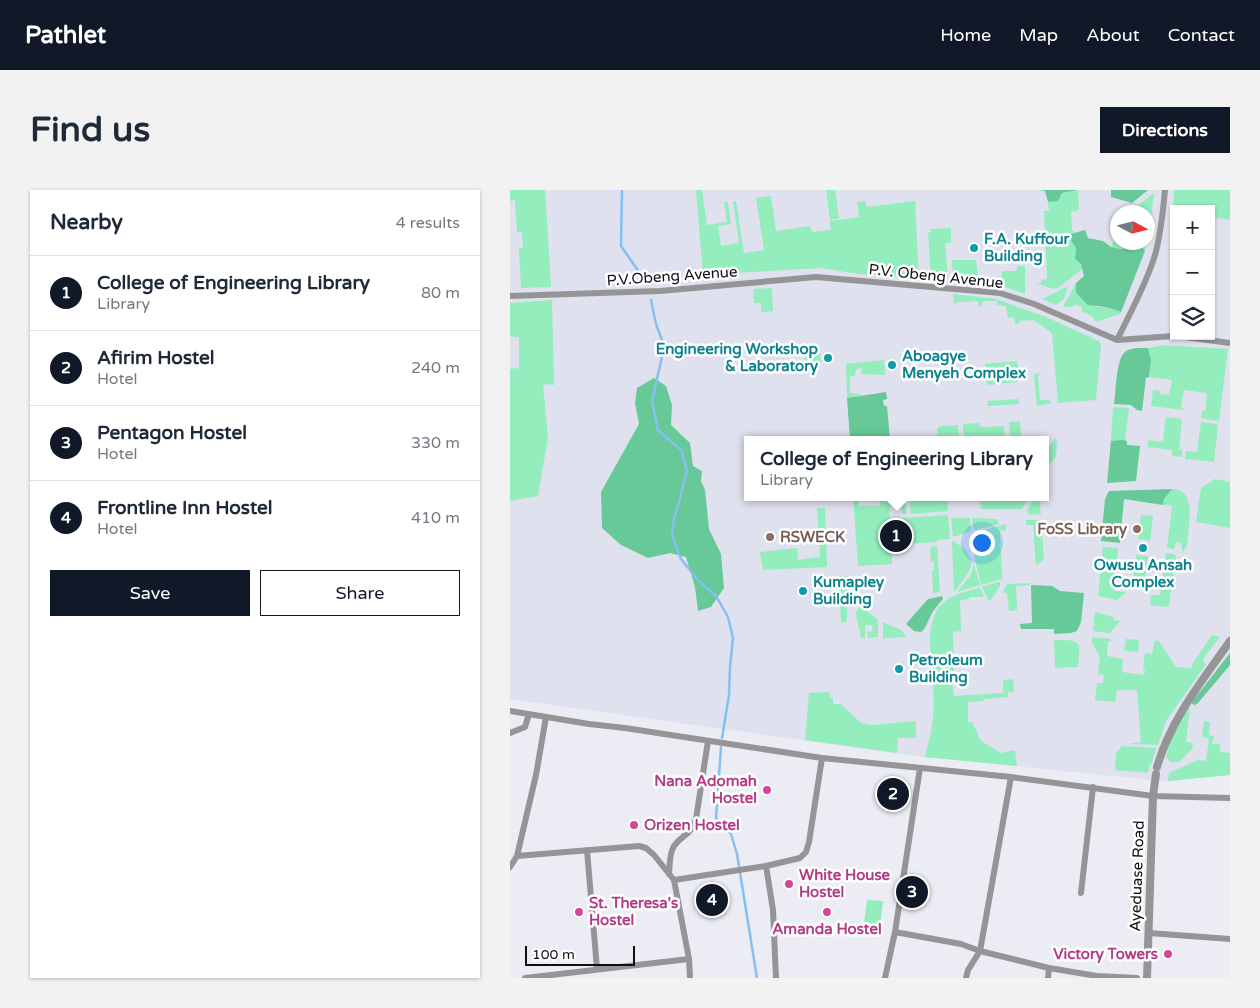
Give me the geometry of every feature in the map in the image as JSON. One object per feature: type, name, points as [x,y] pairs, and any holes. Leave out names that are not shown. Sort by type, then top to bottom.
[{"type":"street","points":[[1117,340],[1155,254],[1162,220],[1165,190]]},
{"type":"street","name":"P.V.Obeng Avenue","points":[[510,296],[660,291],[816,278],[836,280]]},
{"type":"street","name":"P.V. Obeng Avenue","points":[[836,280],[1000,293],[1034,304],[1117,340],[1170,336]]},
{"type":"street","name":"P.V. Obeng Avenue","points":[[1207,340],[1230,343]]},
{"type":"street","name":"Ayeduase Road","points":[[1147,978],[1153,796],[1156,771],[1170,730],[1230,641]]},
{"type":"street","points":[[510,711],[822,758],[1011,777],[1153,796],[1230,798]]},
{"type":"street","points":[[510,733],[525,727],[530,714]]},
{"type":"street","points":[[510,867],[517,856],[536,776],[546,717]]},
{"type":"street","points":[[669,874],[671,852],[674,845],[693,830],[708,741]]},
{"type":"street","points":[[674,880],[766,866],[800,858],[806,852],[822,758]]},
{"type":"street","points":[[885,978],[895,932],[920,768]]},
{"type":"street","points":[[966,978],[968,970],[980,951],[1011,777]]},
{"type":"street","points":[[1081,893],[1092,787]]},
{"type":"street","points":[[517,856],[639,846],[646,848],[674,880],[689,959],[690,978]]},
{"type":"street","points":[[587,850],[597,970]]},
{"type":"street","points":[[766,866],[773,910],[776,978]]},
{"type":"street","points":[[895,932],[960,944],[980,951],[1049,968],[1097,976],[1138,978]]},
{"type":"street","points":[[1149,933],[1230,939]]},
{"type":"street","points":[[525,978],[689,959]]},
{"type":"street","points":[[1048,978],[1049,968]]},
{"type":"shaded area","points":[[510,190],[1230,190],[1230,775],[1162,781],[914,756],[510,699]]},
{"type":"green space","points":[[510,190],[545,190],[551,287],[521,288],[519,248],[523,248],[522,232],[517,232],[515,200],[510,201]]},
{"type":"green space","points":[[696,190],[702,190],[707,225],[727,222],[724,202],[728,202],[731,224],[718,226],[721,246],[739,243],[733,201],[736,201],[744,253],[764,250],[756,198],[771,196],[776,231],[810,226],[812,232],[831,230],[830,221],[859,217],[857,202],[865,201],[867,207],[914,201],[916,203],[919,278],[859,274],[820,268],[703,275]]},
{"type":"green space","points":[[826,190],[835,190],[839,218],[830,220]]},
{"type":"green space","points":[[1039,190],[1078,190],[1062,193],[1058,201],[1048,202],[1045,191]]},
{"type":"green space","points":[[1078,190],[1079,210],[1071,212],[1072,230],[1075,232],[1071,234],[1076,248],[1075,259],[1081,264],[1082,269],[1058,288],[1054,289],[1036,283],[1041,283],[1041,280],[1047,279],[1044,211],[1049,211],[1048,202],[1058,201],[1062,193]]},
{"type":"green space","points":[[1111,190],[1148,190],[1132,203],[1111,197]]},
{"type":"green space","points":[[1174,190],[1230,190],[1230,220],[1215,218],[1215,205],[1173,205]]},
{"type":"green space","points":[[1154,193],[1153,205],[1139,205]]},
{"type":"green space","points":[[951,228],[951,243],[945,243],[948,279],[931,278],[928,233],[931,232],[930,229]]},
{"type":"green space","points":[[1085,230],[1088,238],[1103,241],[1110,246],[1110,250],[1145,251],[1121,312],[1106,307],[1088,305],[1076,293],[1076,283],[1084,276],[1081,264],[1075,259],[1076,248],[1071,240],[1071,234]]},
{"type":"green space","points":[[952,260],[976,260],[978,277],[995,277],[995,285],[953,280]]},
{"type":"green space","points":[[1017,266],[1025,266],[1025,294],[1002,286],[1002,271],[1017,271]]},
{"type":"green space","points":[[1076,283],[1076,293],[1097,307],[1106,307],[1121,312],[1120,314],[1096,322],[1092,316],[1081,311],[1082,307],[1075,304],[1073,307],[1065,307],[1064,305]]},
{"type":"green space","points":[[1068,286],[1064,299],[1056,305],[1042,299]]},
{"type":"green space","points":[[772,288],[773,311],[761,312],[761,303],[754,303],[753,289]]},
{"type":"green space","points":[[953,294],[996,299],[1046,317],[1099,341],[1101,345],[1096,400],[1058,403],[1052,333],[1034,320],[1019,321],[1019,323],[1015,324],[1014,317],[1008,318],[1006,306],[997,305],[997,301],[983,301],[981,307],[978,301],[956,302],[954,306]]},
{"type":"green space","points":[[552,300],[554,385],[543,384],[548,438],[538,496],[510,501],[510,369],[519,368],[519,338],[510,336],[510,303]]},
{"type":"green space","points":[[1165,345],[1228,349],[1219,421],[1201,418],[1202,411],[1205,411],[1207,393],[1184,390],[1181,408],[1184,408],[1183,410],[1151,406],[1153,390],[1160,391],[1160,394],[1169,395],[1172,380],[1149,377],[1151,360],[1148,348]]},
{"type":"green space","points":[[1136,348],[1148,348],[1151,360],[1149,377],[1146,378],[1142,411],[1137,410],[1131,405],[1114,404],[1120,361],[1126,351]]},
{"type":"green space","points":[[804,353],[820,353],[821,363],[805,364]]},
{"type":"green space","points":[[884,360],[885,375],[861,374],[862,368],[856,369],[855,375],[850,377],[850,393],[863,395],[847,398],[846,364]]},
{"type":"green space","points":[[1017,361],[1019,375],[1017,376],[1017,382],[987,385],[985,364]]},
{"type":"green space","points":[[1041,373],[1038,376],[1040,400],[1049,400],[1051,403],[1037,406],[1034,374]]},
{"type":"green space","points":[[654,378],[666,386],[672,405],[671,425],[690,443],[693,466],[702,471],[701,481],[705,490],[709,529],[721,554],[724,588],[711,607],[698,611],[695,587],[686,557],[670,553],[648,558],[621,545],[602,528],[601,492],[639,424],[635,403],[637,388]]},
{"type":"green space","points":[[886,392],[887,399],[883,400],[884,406],[887,406],[890,436],[850,436],[847,398]]},
{"type":"green space","points":[[1018,399],[1019,404],[988,406],[987,401]]},
{"type":"green space","points":[[1113,407],[1129,408],[1125,441],[1111,441]]},
{"type":"green space","points":[[1166,417],[1182,419],[1179,449],[1182,450],[1182,457],[1172,456],[1172,450],[1148,447],[1148,440],[1163,442]]},
{"type":"green space","points":[[1020,421],[1021,436],[1010,436],[1009,422]]},
{"type":"green space","points":[[1201,422],[1218,424],[1214,462],[1185,459],[1186,451],[1197,452]]},
{"type":"green space","points":[[979,423],[980,427],[1004,426],[1005,436],[964,436],[963,424]]},
{"type":"green space","points":[[958,425],[959,436],[936,436],[938,433],[937,429],[940,426]]},
{"type":"green space","points":[[1056,437],[1057,449],[1055,457],[1049,464],[1049,447]]},
{"type":"green space","points":[[1111,441],[1127,441],[1127,445],[1140,446],[1136,481],[1107,483]]},
{"type":"green space","points":[[1215,479],[1230,482],[1230,528],[1196,522],[1201,488]]},
{"type":"green space","points":[[1172,489],[1180,491],[1185,495],[1190,511],[1187,545],[1184,551],[1182,551],[1182,543],[1176,542],[1174,549],[1167,548],[1172,506],[1163,505],[1164,499]]},
{"type":"green space","points":[[1172,489],[1164,499],[1163,505],[1124,499],[1120,543],[1101,541],[1105,499],[1109,491]]},
{"type":"green space","points":[[853,501],[858,501],[859,506],[880,506],[879,501],[905,501],[907,514],[902,514],[901,506],[889,507],[892,564],[858,566]]},
{"type":"green space","points":[[909,501],[947,501],[948,511],[911,514]]},
{"type":"green space","points":[[980,501],[1027,501],[1021,509],[981,509]]},
{"type":"green space","points":[[1033,501],[1039,501],[1041,514],[1029,515],[1027,510]]},
{"type":"green space","points":[[817,508],[825,508],[827,567],[763,570],[760,552],[797,548],[798,560],[820,557]]},
{"type":"green space","points":[[948,515],[950,539],[938,540],[937,542],[905,544],[903,518]]},
{"type":"green space","points":[[1141,515],[1153,516],[1150,541],[1138,539]]},
{"type":"green space","points":[[951,518],[970,518],[971,531],[953,537]]},
{"type":"green space","points":[[972,518],[997,519],[999,524],[974,530]]},
{"type":"green space","points":[[1026,520],[1041,520],[1044,560],[1036,565],[1033,525],[1026,525]]},
{"type":"green space","points":[[1006,524],[1006,530],[1000,531],[1002,579],[981,585],[975,559],[974,533]]},
{"type":"green space","points":[[952,540],[965,549],[972,561],[969,572],[954,592]]},
{"type":"green space","points":[[937,546],[940,592],[933,593],[932,570],[934,570],[934,562],[931,561],[930,547]]},
{"type":"green space","points":[[1103,547],[1118,548],[1117,561],[1102,559]]},
{"type":"green space","points":[[1166,553],[1176,555],[1169,605],[1167,607],[1150,605],[1151,595],[1160,595]]},
{"type":"green space","points":[[1136,555],[1148,556],[1145,580],[1133,579]]},
{"type":"green space","points":[[974,565],[980,585],[957,592],[970,576]]},
{"type":"green space","points":[[1101,567],[1116,569],[1114,591],[1126,592],[1117,600],[1098,596]]},
{"type":"green space","points":[[839,576],[848,576],[847,618],[846,622],[841,623]]},
{"type":"green space","points":[[1000,582],[1000,586],[990,601],[982,587]]},
{"type":"green space","points":[[1030,583],[1030,585],[1016,586],[1017,610],[1009,611],[1007,593],[1003,593],[1005,587],[1008,584]]},
{"type":"green space","points":[[1031,585],[1052,586],[1060,591],[1084,593],[1081,622],[1077,631],[1054,634],[1054,629],[1021,629],[1020,624],[1032,623]]},
{"type":"green space","points":[[980,588],[984,597],[969,597],[969,599],[960,600],[961,631],[953,632],[954,676],[956,676],[956,679],[933,681],[930,633],[937,611],[954,596]]},
{"type":"green space","points":[[942,596],[943,599],[921,632],[914,631],[906,624],[928,599]]},
{"type":"green space","points":[[859,608],[864,608],[878,620],[878,637],[868,638],[867,632],[873,631],[872,625],[865,625],[865,638],[861,638],[856,615],[856,611]]},
{"type":"green space","points":[[1095,612],[1120,621],[1110,633],[1093,631]]},
{"type":"green space","points":[[883,622],[901,630],[907,637],[883,638]]},
{"type":"green space","points":[[1212,635],[1220,637],[1204,657],[1203,662],[1206,664],[1166,721],[1158,745],[1128,744],[1141,742],[1137,690],[1117,690],[1115,702],[1095,700],[1097,683],[1103,683],[1104,675],[1098,674],[1100,657],[1092,643],[1092,637],[1111,639],[1111,641],[1108,641],[1107,656],[1123,659],[1122,672],[1144,675],[1145,653],[1152,654],[1155,640],[1159,641],[1176,667],[1192,668],[1193,663]]},
{"type":"green space","points":[[1126,639],[1139,640],[1138,652],[1124,651]]},
{"type":"green space","points":[[1054,640],[1070,640],[1077,643],[1079,647],[1078,667],[1055,668]]},
{"type":"green space","points":[[1230,653],[1230,665],[1198,703],[1192,704],[1192,702]]},
{"type":"green space","points":[[1013,679],[1014,692],[1008,692],[1008,697],[968,702],[968,722],[972,722],[981,741],[1001,753],[1015,750],[1017,766],[925,757],[933,720],[933,684],[952,683],[954,696],[1003,693],[1003,680]]},
{"type":"green space","points":[[829,692],[830,698],[833,698],[833,704],[841,704],[861,723],[871,725],[916,721],[916,738],[898,738],[897,753],[805,740],[809,693]]},
{"type":"green space","points":[[1190,706],[1186,742],[1193,743],[1192,749],[1179,762],[1170,762],[1166,757],[1172,737]]},
{"type":"green space","points":[[1204,721],[1210,722],[1209,735],[1214,736],[1212,744],[1220,744],[1220,752],[1230,753],[1230,775],[1168,781],[1169,773],[1198,760],[1206,761],[1209,738],[1202,737]]},
{"type":"green space","points":[[1122,746],[1156,748],[1148,773],[1115,770],[1116,753]]},
{"type":"green space","points":[[867,900],[883,901],[879,934],[863,932]]},
{"type":"waterway","points":[[622,190],[621,246],[648,285]]},
{"type":"waterway","points":[[651,300],[656,324],[662,340],[663,352],[652,401],[658,430],[682,451],[687,471],[681,493]]},
{"type":"waterway","points":[[681,495],[674,519],[672,535],[681,559],[698,580],[716,596],[728,617],[733,638],[729,695],[722,738]]},
{"type":"waterway","points":[[721,747],[716,818],[731,834],[737,854],[757,978]]},
{"type":"place","name":"F.A. Kuffour Building","points":[[974,248]]},
{"type":"place","name":"Engineering Workshop & Laboratory","points":[[828,358]]},
{"type":"place","name":"Aboagye Menyeh Complex","points":[[892,365]]},
{"type":"place","name":"FoSS Library","points":[[1137,529]]},
{"type":"place","name":"College of Engineering Library","points":[[896,536]]},
{"type":"place","name":"RSWECK","points":[[770,537]]},
{"type":"place","name":"Owusu Ansah Complex","points":[[1143,548]]},
{"type":"place","name":"Kumapley Building","points":[[803,591]]},
{"type":"place","name":"Petroleum Building","points":[[899,669]]},
{"type":"place","name":"Nana Adomah Hostel","points":[[767,790]]},
{"type":"place","name":"Afirim Hostel","points":[[893,794]]},
{"type":"place","name":"Orizen Hostel","points":[[634,825]]},
{"type":"place","name":"White House Hostel","points":[[789,884]]},
{"type":"place","name":"Pentagon Hostel","points":[[912,892]]},
{"type":"place","name":"Frontline Inn Hostel","points":[[712,900]]},
{"type":"place","name":"St. Theresa's Hostel","points":[[579,912]]},
{"type":"place","name":"Amanda Hostel","points":[[827,912]]},
{"type":"place","name":"Victory Towers","points":[[1168,954]]}]
